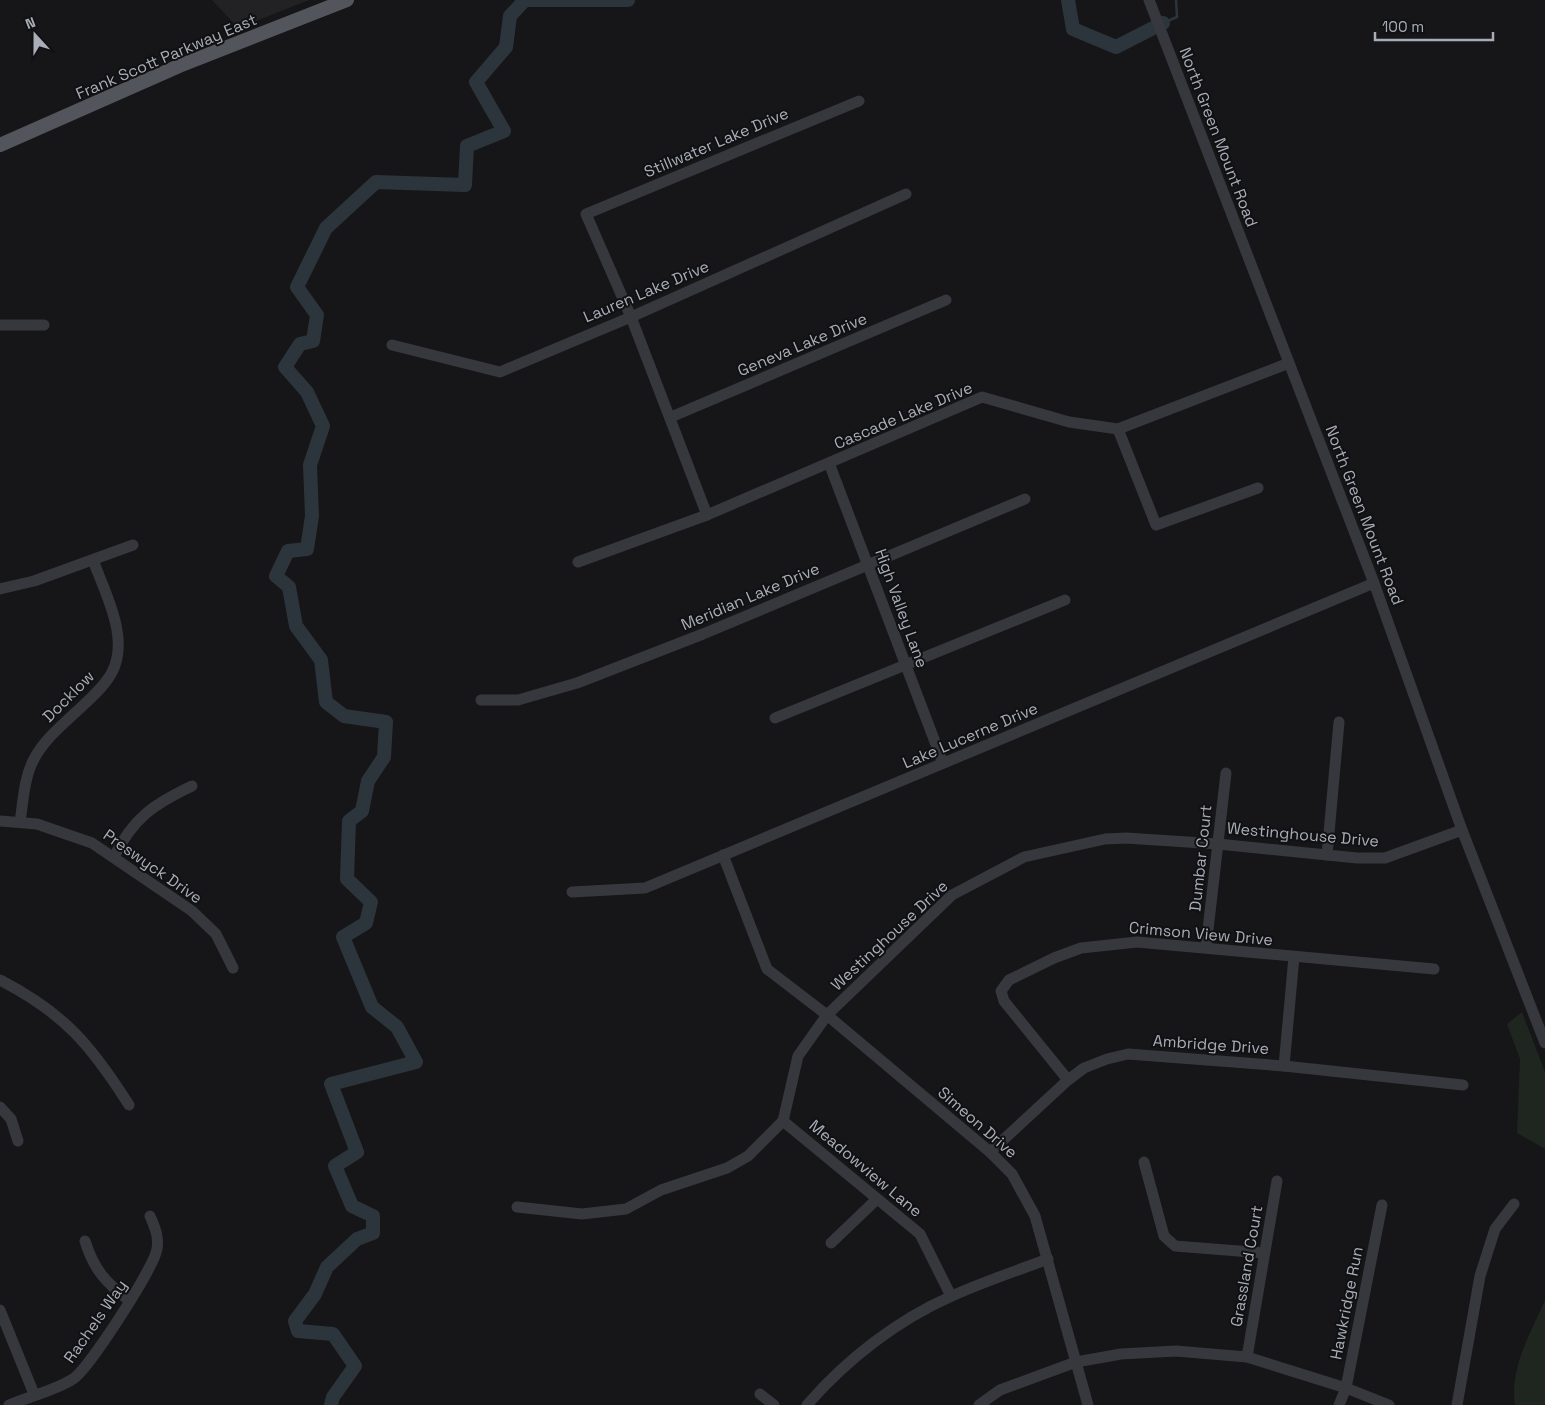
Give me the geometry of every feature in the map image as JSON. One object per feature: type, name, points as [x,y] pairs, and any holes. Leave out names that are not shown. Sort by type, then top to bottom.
[{"type":"main road","name":"Frank Scott Parkway East","points":[[0,145],[179,66],[347,0]]},
{"type":"street","name":"North Green Mount Road","points":[[1149,1],[1374,583],[1462,830],[1545,1043]]},
{"type":"street","name":"Stillwater Lake Drive","points":[[631,317],[586,214],[859,101]]},
{"type":"street","name":"Lauren Lake Drive","points":[[392,345],[500,372],[631,317],[906,194]]},
{"type":"street","name":"Geneva Lake Drive","points":[[671,417],[946,300]]},
{"type":"street","points":[[631,317],[682,444],[707,515]]},
{"type":"street","points":[[0,325],[44,325]]},
{"type":"street","name":"Cascade Lake Drive","points":[[578,562],[707,515],[982,397],[1069,422],[1118,429],[1289,363]]},
{"type":"street","points":[[1118,429],[1156,526],[1258,488]]},
{"type":"street","name":"High Valley Lane","points":[[829,463],[869,563],[943,764]]},
{"type":"street","name":"Meridian Lake Drive","points":[[481,700],[518,700],[577,683],[703,634],[1025,499]]},
{"type":"street","points":[[0,589],[34,581],[133,545]]},
{"type":"street","name":"Docklow","points":[[20,822],[32,760],[61,725],[95,695],[112,673],[117,656],[118,639],[112,610],[93,560]]},
{"type":"street","name":"Lake Lucerne Drive","points":[[572,892],[645,888],[1374,583]]},
{"type":"street","points":[[775,718],[1065,600]]},
{"type":"street","points":[[1326,855],[1339,722]]},
{"type":"street","name":"Dumbar Court","points":[[1206,947],[1226,773]]},
{"type":"street","points":[[114,857],[124,836],[143,814],[164,799],[192,786]]},
{"type":"street","name":"Preswyck Drive","points":[[0,821],[37,824],[92,843],[192,911],[216,934],[226,950],[233,968]]},
{"type":"street","name":"Westinghouse Drive","points":[[783,1121],[798,1056],[827,1015],[952,895],[1024,857],[1105,839],[1126,838],[1218,844],[1356,858],[1385,858],[1462,830]]},
{"type":"street","name":"Simeon Drive","points":[[723,856],[767,969],[827,1015],[990,1152],[1012,1174],[1035,1216],[1088,1405]]},
{"type":"street","name":"Crimson View Drive","points":[[1068,1080],[1004,1001],[1001,991],[1010,980],[1054,958],[1081,948],[1103,944],[1137,942],[1434,969]]},
{"type":"street","points":[[1284,1066],[1294,957]]},
{"type":"street","points":[[0,980],[31,996],[65,1022],[100,1060],[129,1106]]},
{"type":"street","name":"Ambridge Drive","points":[[990,1152],[1068,1080],[1092,1064],[1128,1054],[1284,1066],[1463,1085]]},
{"type":"street","points":[[0,1107],[11,1119],[18,1141]]},
{"type":"street","points":[[517,1207],[582,1214],[626,1209],[661,1190],[727,1168],[748,1156],[783,1121]]},
{"type":"street","name":"Meadowview Lane","points":[[783,1121],[920,1234],[951,1296]]},
{"type":"street","points":[[1144,1162],[1164,1236],[1175,1246],[1264,1253]]},
{"type":"street","name":"Grassland Court","points":[[1247,1357],[1278,1181]]},
{"type":"street","points":[[831,1243],[877,1199]]},
{"type":"street","points":[[1457,1405],[1480,1276],[1495,1229],[1514,1204]]},
{"type":"street","name":"Hawkridge Run","points":[[1339,1405],[1346,1388],[1382,1205]]},
{"type":"street","name":"Rachels Way","points":[[9,1405],[74,1379],[144,1279],[157,1250],[158,1236],[150,1216]]},
{"type":"street","points":[[85,1241],[92,1262],[101,1276],[130,1301]]},
{"type":"street","points":[[807,1405],[821,1389],[877,1339],[951,1296],[1048,1259]]},
{"type":"street","points":[[0,1310],[34,1394]]},
{"type":"street","points":[[978,1405],[1000,1390],[1076,1362],[1121,1354],[1176,1351],[1247,1357],[1346,1388],[1388,1405]]},
{"type":"street","points":[[760,1394],[774,1405]]},
{"type":"shaded area","points":[[212,0],[309,0],[238,28]]},
{"type":"shaded area","points":[[1522,1012],[1545,1072],[1545,1149],[1517,1133],[1520,1059],[1507,1024]]},
{"type":"shaded area","points":[[1545,1300],[1545,1405],[1515,1405],[1514,1391],[1518,1364]]},
{"type":"waterway","points":[[331,1405],[333,1397],[355,1366],[333,1334],[298,1331],[295,1321],[315,1294],[327,1267],[357,1239],[373,1233],[373,1216],[352,1206],[335,1166],[357,1152],[331,1084],[416,1062],[397,1027],[372,1007],[343,937],[366,923],[371,902],[347,879],[349,821],[362,811],[368,781],[384,757],[386,722],[344,716],[326,702],[321,660],[296,626],[289,587],[276,576],[288,551],[307,549],[312,516],[310,465],[323,426],[307,392],[285,367],[300,344],[313,341],[317,315],[297,287],[326,228],[376,182],[465,185],[467,146],[504,131],[476,82],[506,47],[510,16],[525,0],[628,0]]},
{"type":"waterway","points":[[1068,0],[1073,29],[1116,47],[1163,23]]},
{"type":"waterway","points":[[1163,23],[1177,17],[1176,0]]}]
